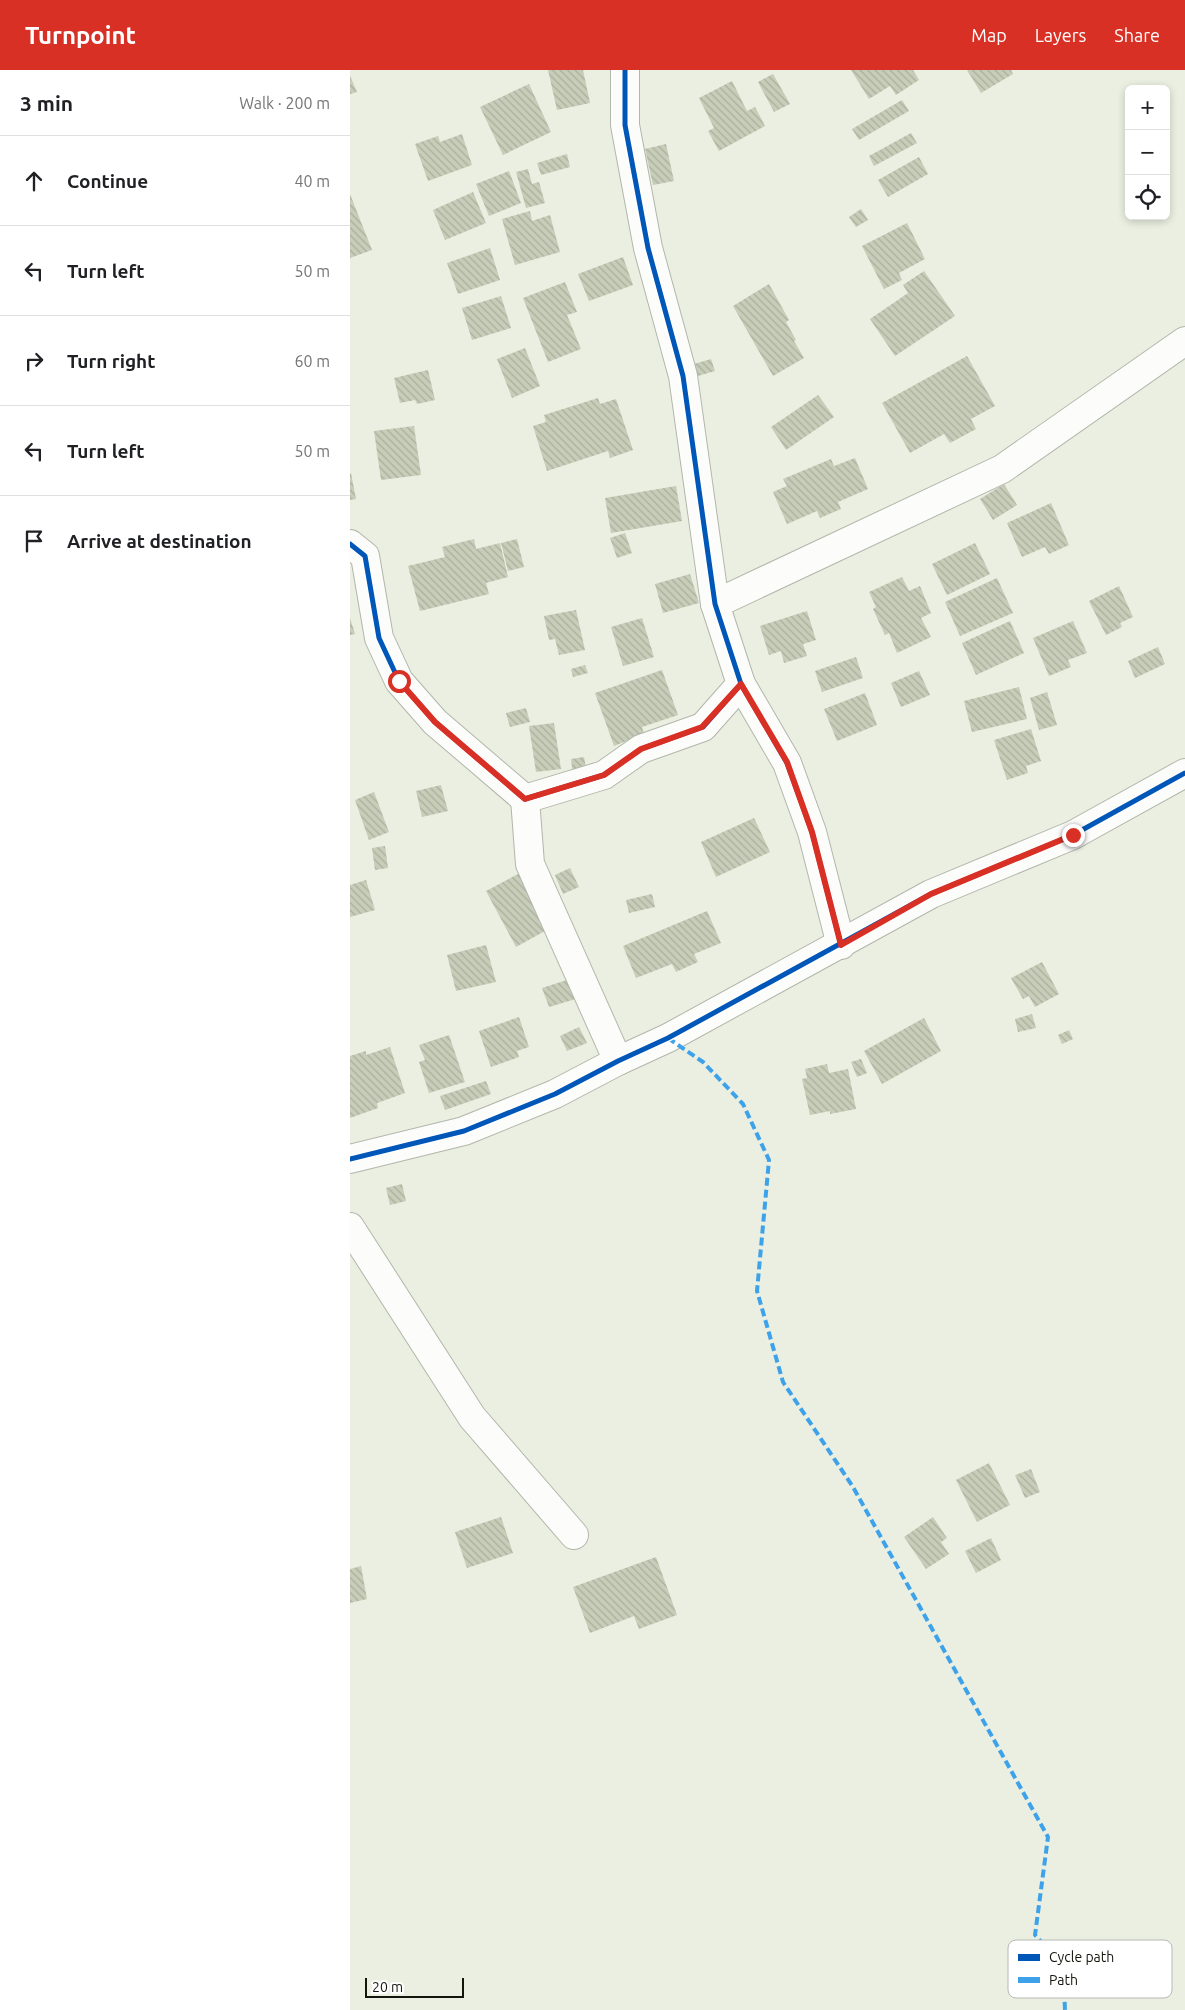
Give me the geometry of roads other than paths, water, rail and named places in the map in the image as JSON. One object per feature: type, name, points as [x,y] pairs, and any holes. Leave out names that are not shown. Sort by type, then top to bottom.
[{"type":"street","points":[[625,70],[625,125],[648,248],[683,376],[715,604],[741,684],[787,762],[812,832],[841,945]]},
{"type":"street","points":[[715,604],[1002,469],[1185,341]]},
{"type":"street","points":[[350,544],[366,556],[379,638],[399,681],[435,722],[525,799],[530,864],[618,1061]]},
{"type":"street","points":[[525,799],[604,775],[641,749],[702,727],[741,684]]},
{"type":"street","points":[[350,1159],[464,1131],[555,1094],[618,1061],[668,1038],[841,945],[931,894],[1073,835],[1185,773]]},
{"type":"street","points":[[350,1227],[472,1416],[574,1535]]}]
